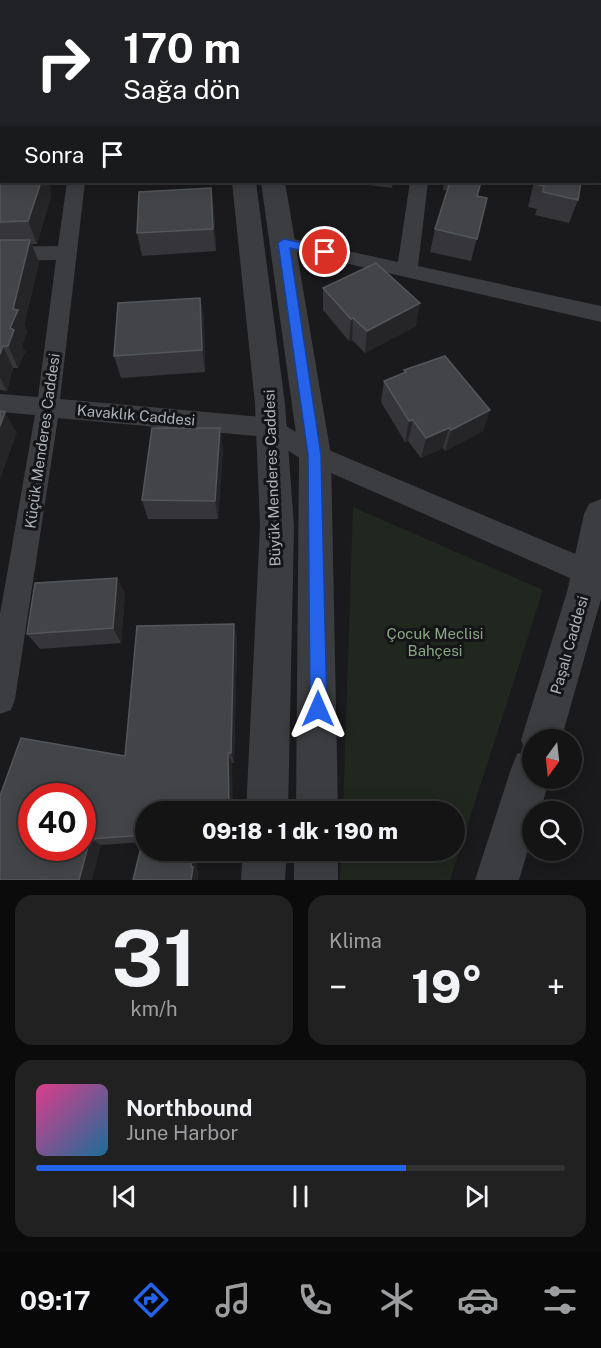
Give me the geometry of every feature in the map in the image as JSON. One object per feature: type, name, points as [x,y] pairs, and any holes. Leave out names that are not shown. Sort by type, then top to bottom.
[{"type":"street","name":"Küçük Menderes Caddesi","points":[[0,699],[5,649],[48,407],[76,183]]},
{"type":"street","name":"Büyük Menderes Caddesi","points":[[244,183],[272,428],[277,526],[267,801]]},
{"type":"street","points":[[273,183],[315,455],[317,801]]},
{"type":"street","points":[[407,270],[419,183]]},
{"type":"street","points":[[284,243],[601,314]]},
{"type":"street","points":[[0,254],[67,253]]},
{"type":"street","name":"Kavaklık Caddesi","points":[[0,403],[272,428]]},
{"type":"street","points":[[272,428],[315,455],[589,573]]},
{"type":"street","name":"Paşalı Caddesi","points":[[544,729],[589,573],[601,514]]},
{"type":"street","points":[[497,880],[526,789]]},
{"type":"street","points":[[263,880],[264,861]]},
{"type":"street","points":[[316,861],[316,880]]},
{"type":"green space","name":"Çocuk Meclisi Bahçesi","points":[[353,507],[543,590],[465,833],[465,801],[343,801]]},
{"type":"green space","name":"Çocuk Meclisi Bahçesi","points":[[341,861],[456,861],[450,880],[340,880]]},
{"type":"building","points":[[0,183],[41,183],[28,221],[0,222]]},
{"type":"building","points":[[450,183],[481,183],[477,196],[487,198],[477,239],[435,229]]},
{"type":"building","points":[[581,183],[578,200],[543,192],[544,186],[535,184]]},
{"type":"building","points":[[211,188],[213,229],[137,233],[139,192]]},
{"type":"building","points":[[0,240],[30,240],[13,309],[18,310],[10,328],[14,330],[8,346],[3,346],[0,354]]},
{"type":"building","points":[[376,263],[420,303],[367,331],[353,318],[351,319],[323,288]]},
{"type":"building","points":[[200,298],[202,350],[114,356],[118,303]]},
{"type":"building","points":[[445,356],[490,410],[451,430],[449,428],[426,438],[413,420],[409,421],[384,381],[406,372],[404,370]]},
{"type":"building","points":[[0,411],[5,412],[0,426]]},
{"type":"building","points":[[152,428],[220,428],[215,501],[142,500]]},
{"type":"building","points":[[117,578],[113,628],[27,634],[35,583]]},
{"type":"building","points":[[234,624],[231,753],[228,753],[229,801],[135,801],[135,836],[96,839],[96,783],[18,783],[18,861],[84,861],[79,880],[0,880],[0,796],[21,738],[125,756],[137,626]]},
{"type":"building","points":[[138,861],[191,861],[191,867],[193,867],[191,880],[133,880]]},
{"type":"route","points":[[318,709],[315,455],[284,243],[325,252]]}]
